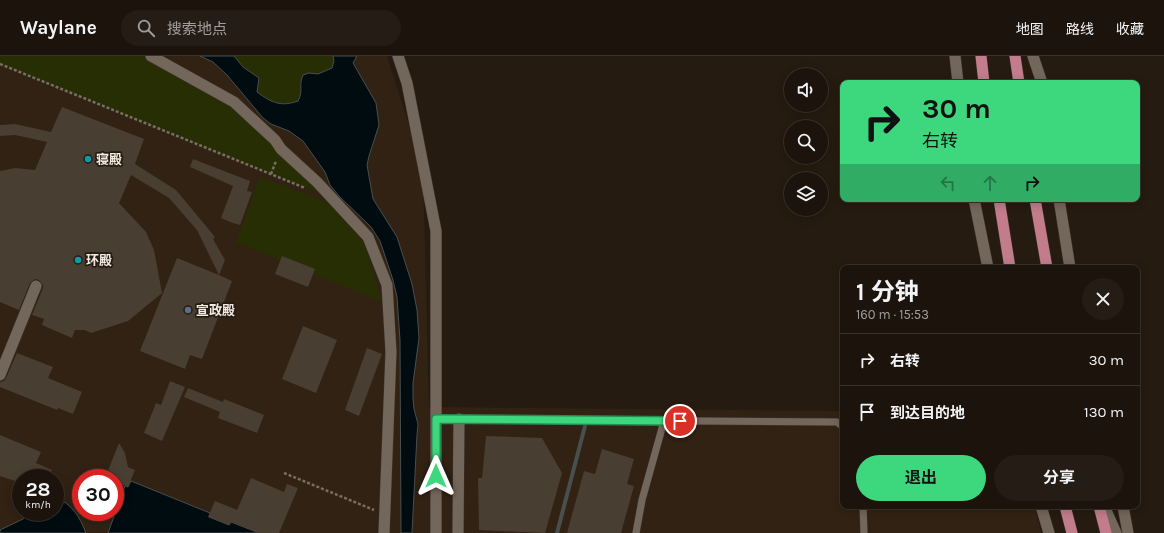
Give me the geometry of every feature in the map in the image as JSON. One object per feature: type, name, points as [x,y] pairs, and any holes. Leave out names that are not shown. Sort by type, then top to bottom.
[{"type":"main road","points":[[981,56],[984,80]]},
{"type":"main road","points":[[1016,56],[1019,80]]},
{"type":"main road","points":[[999,202],[1010,265]]},
{"type":"main road","points":[[1036,202],[1046,265]]},
{"type":"main road","points":[[1066,509],[1072,533]]},
{"type":"main road","points":[[1100,509],[1106,533]]},
{"type":"street","points":[[151,56],[234,102],[275,140],[281,149],[317,182],[368,236],[387,285],[392,352],[384,533]]},
{"type":"street","points":[[398,56],[407,83],[436,231],[436,533]]},
{"type":"street","points":[[955,56],[958,80]]},
{"type":"street","points":[[1032,56],[1041,80]]},
{"type":"street","points":[[1040,56],[1042,80]]},
{"type":"street","points":[[975,202],[987,265]]},
{"type":"street","points":[[1059,202],[1070,265]]},
{"type":"street","points":[[0,375],[36,286]]},
{"type":"street","points":[[458,533],[460,419]]},
{"type":"street","points":[[1042,509],[1049,533]]},
{"type":"street","points":[[1105,509],[1116,533]]},
{"type":"street","points":[[1124,509],[1128,533]]},
{"type":"street","points":[[1046,522],[1052,533]]},
{"type":"lane","points":[[436,419],[837,422],[840,424]]},
{"type":"lane","points":[[636,533],[642,500],[664,421]]},
{"type":"lane","points":[[863,509],[864,533]]},
{"type":"path","points":[[0,64],[312,191]]},
{"type":"path","points":[[284,473],[384,514]]},
{"type":"shaded area","points":[[0,56],[387,56],[423,169],[429,407],[840,411],[840,509],[1036,509],[1041,533],[0,533]]},
{"type":"shaded area","points":[[200,56],[234,56],[243,67],[259,78],[257,92],[267,99],[277,103],[287,104],[298,101],[301,94],[303,75],[309,73],[318,74],[332,68],[334,61],[333,56],[357,56],[353,63],[376,103],[379,125],[367,165],[373,199],[397,237],[412,284],[417,310],[419,338],[413,383],[413,399],[418,424],[412,533],[401,533],[400,340],[397,297],[380,241],[371,227],[339,196],[330,185],[325,172],[303,141],[289,131],[271,124],[263,118],[227,75],[213,62]]},
{"type":"shaded area","points":[[131,481],[210,513],[209,517],[229,525],[231,522],[259,533],[108,533],[112,521],[124,521],[124,489],[125,486],[128,487]]},
{"type":"shaded area","points":[[64,502],[72,508],[72,521],[81,521],[86,533],[0,533],[0,530],[19,521],[64,521]]},
{"type":"green space","points":[[0,56],[151,56],[234,102],[333,199],[0,64]]},
{"type":"green space","points":[[234,56],[333,56],[334,61],[332,68],[318,74],[309,73],[300,83],[302,94],[298,101],[291,104],[282,105],[267,99],[257,92],[259,78],[243,67]]},
{"type":"green space","points":[[260,177],[334,205],[365,245],[382,302],[236,242]]},
{"type":"building","name":"环殿","points":[[62,107],[144,139],[135,164],[176,190],[215,237],[213,239],[225,260],[219,275],[197,230],[169,198],[131,175],[119,203],[146,232],[154,250],[162,293],[128,321],[91,333],[85,330],[75,330],[72,338],[42,325],[44,319],[32,315],[43,288],[43,285],[39,280],[35,279],[30,283],[19,310],[0,302],[0,171],[15,168],[35,170],[47,142],[15,135],[0,136],[0,125],[15,124],[51,132]]},
{"type":"building","points":[[193,159],[250,181],[247,191],[252,192],[240,225],[221,218],[233,186],[190,167]]},
{"type":"building","points":[[282,256],[315,269],[308,287],[275,274]]},
{"type":"building","name":"宣政殿","points":[[177,258],[232,281],[202,359],[190,355],[185,369],[140,351]]},
{"type":"building","points":[[303,326],[337,340],[316,393],[282,379]]},
{"type":"building","points":[[367,348],[382,354],[359,416],[345,410]]},
{"type":"building","points":[[17,353],[53,367],[48,378],[82,392],[73,414],[58,408],[57,410],[0,387],[0,382],[4,381],[6,378]]},
{"type":"building","points":[[170,381],[185,387],[162,441],[144,433],[156,403],[161,405]]},
{"type":"building","points":[[188,388],[223,402],[224,399],[264,415],[257,433],[218,418],[220,412],[184,397]]},
{"type":"building","points":[[0,435],[41,452],[36,463],[50,469],[12,469],[12,480],[0,476]]},
{"type":"building","points":[[486,436],[542,438],[562,473],[545,533],[479,530],[478,478],[482,478]]},
{"type":"building","points":[[119,443],[125,453],[128,467],[135,470],[128,487],[124,485],[124,469],[109,469]]},
{"type":"building","points":[[602,449],[634,459],[627,484],[634,486],[621,533],[567,533],[584,471],[595,474]]},
{"type":"building","points":[[251,478],[284,492],[287,484],[298,488],[279,533],[259,533],[231,522],[230,525],[208,517],[215,501],[237,510]]},
{"type":"waterway","points":[[557,533],[585,426]]},
{"type":"place","name":"寝殿","points":[[88,159]]},
{"type":"place","name":"环殿","points":[[78,260]]},
{"type":"place","name":"宣政殿","points":[[188,310]]},
{"type":"route","points":[[436,476],[436,419],[680,421]]}]
